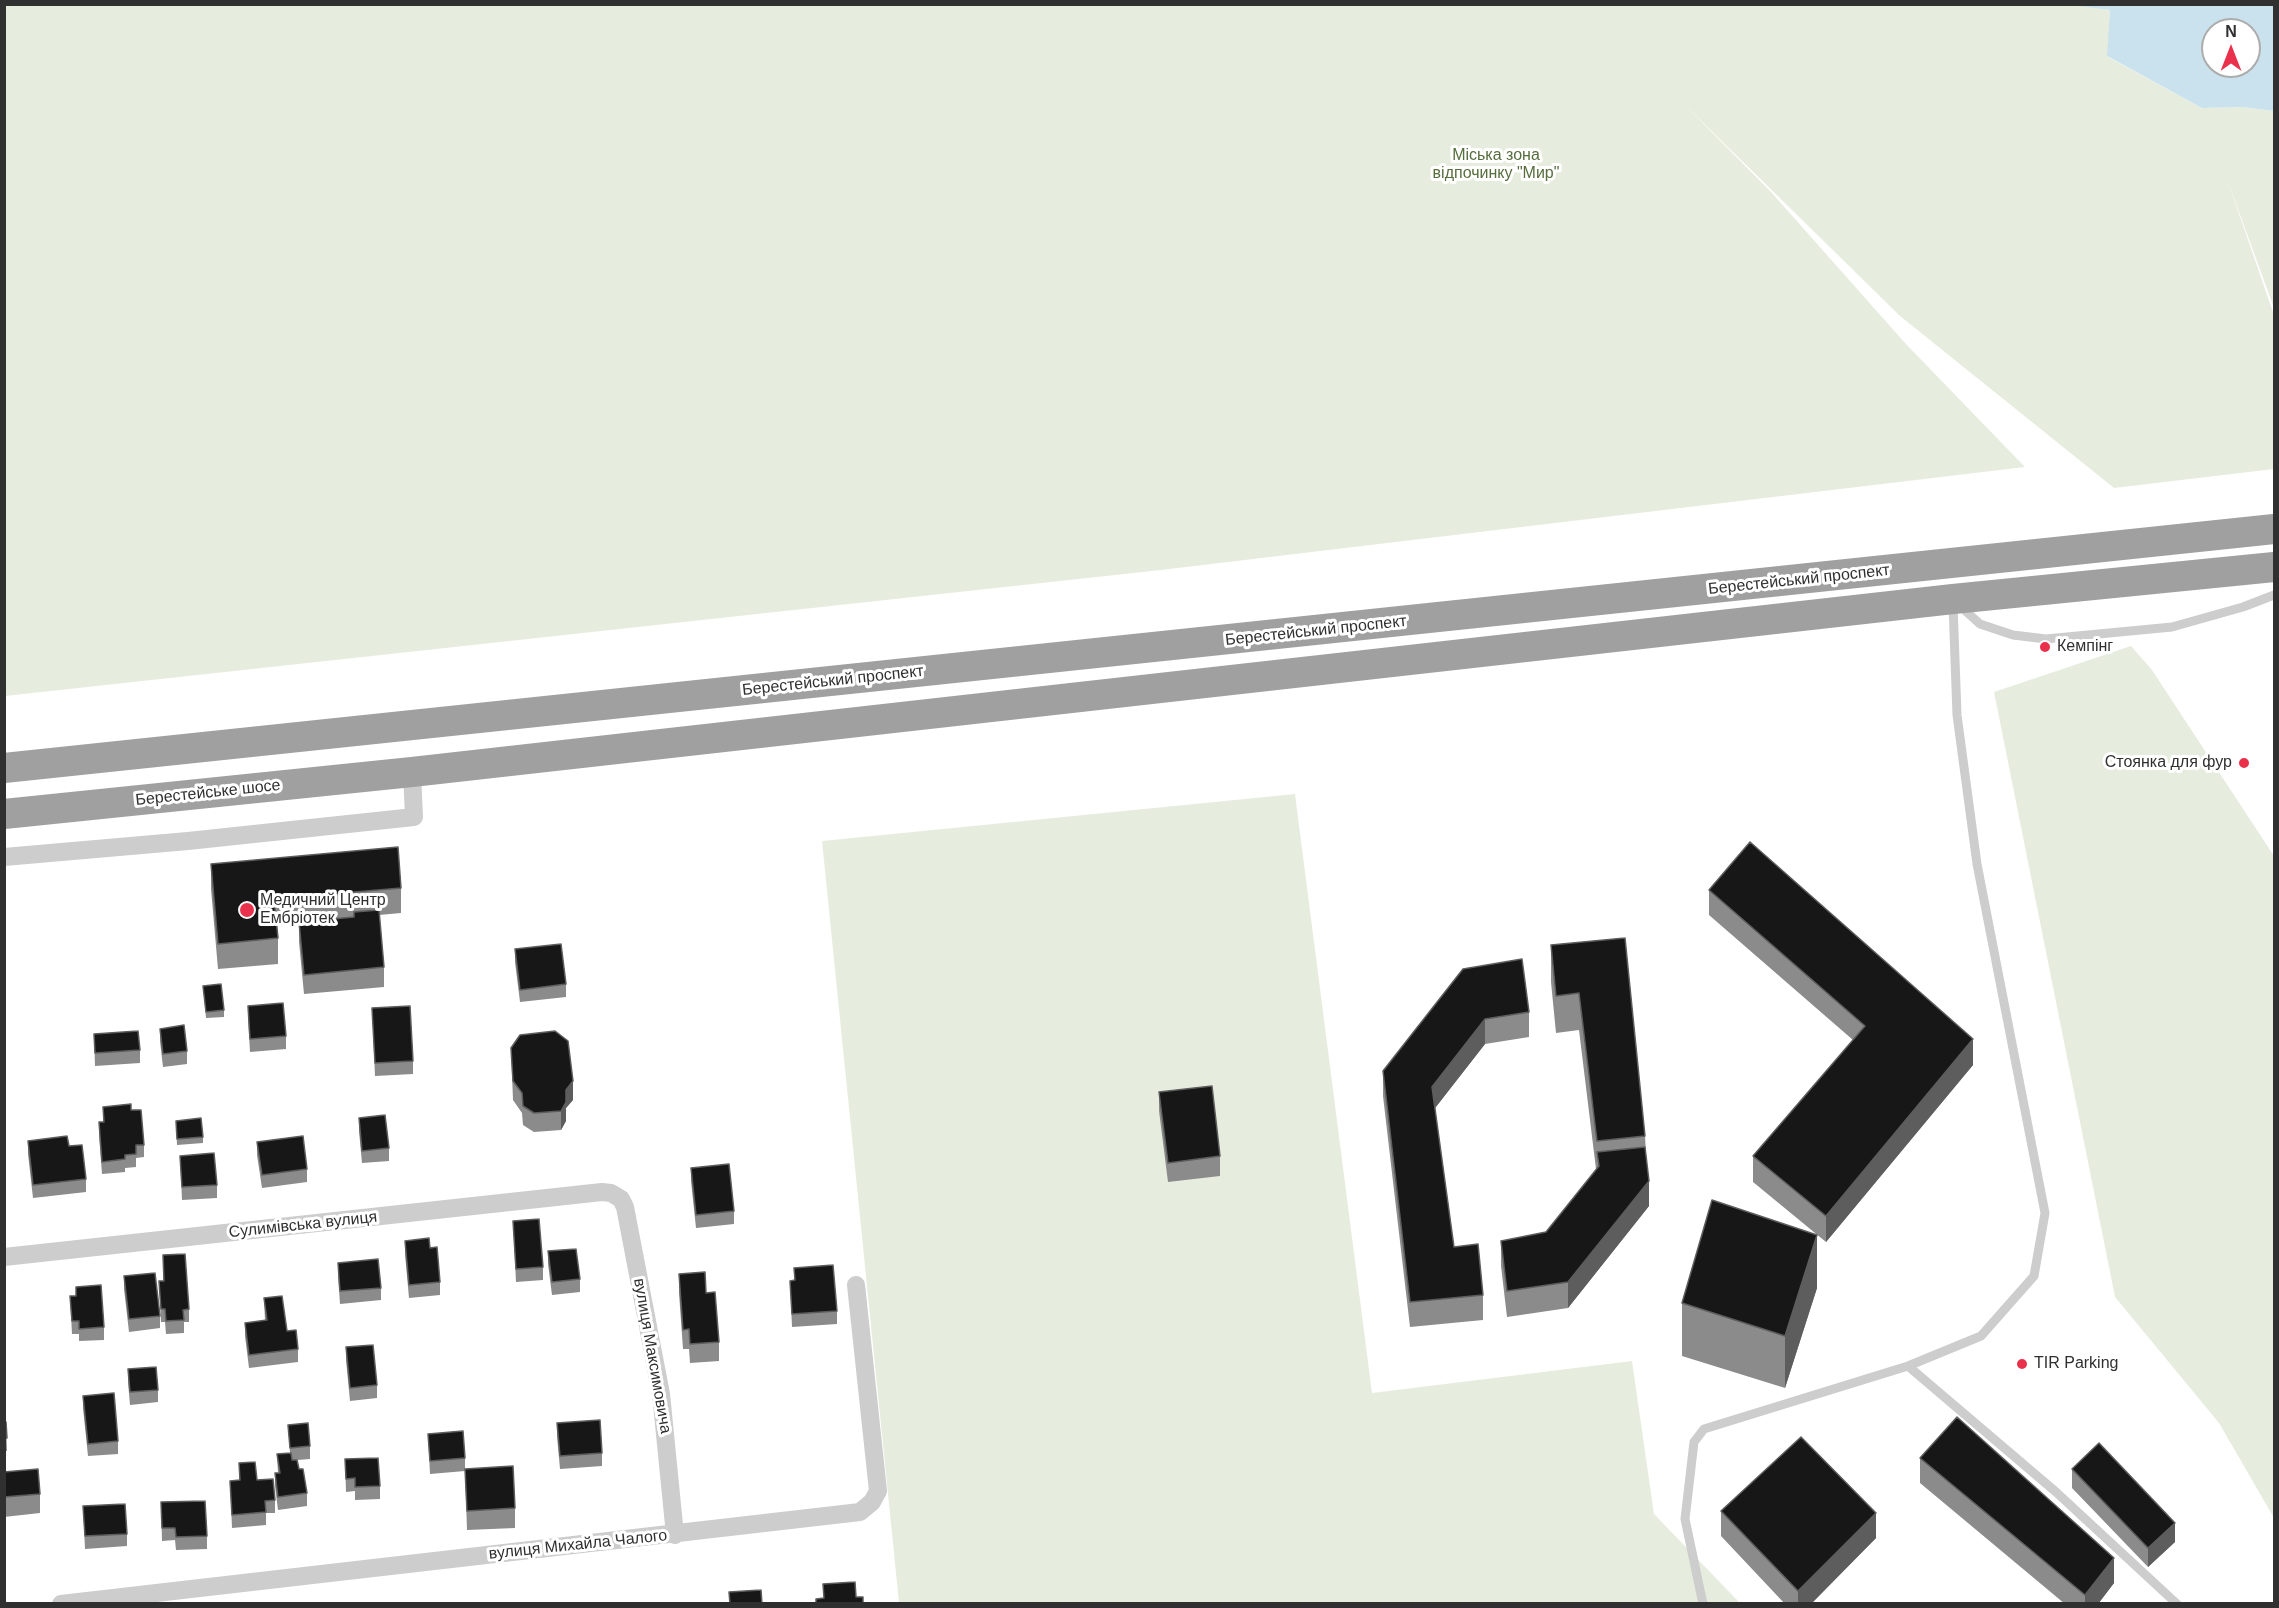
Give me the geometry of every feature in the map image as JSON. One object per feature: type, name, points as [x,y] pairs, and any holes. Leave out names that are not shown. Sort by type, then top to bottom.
[{"type":"highway","name":"Берестейський проспект","points":[[4,768],[2274,530]]},
{"type":"highway","points":[[412,772],[1953,599],[2274,567]]},
{"type":"highway","name":"Берестейське шосе","points":[[4,814],[412,772]]},
{"type":"street","points":[[4,857],[188,841],[414,817],[412,772]]},
{"type":"street","name":"Сулимівська вулиця","points":[[4,1257],[602,1192]]},
{"type":"street","name":"вулиця Максимовича","points":[[602,1192],[616,1195],[625,1207],[662,1394],[675,1535]]},
{"type":"street","name":"вулиця Михайла Чалого","points":[[61,1604],[860,1512],[872,1502],[878,1491],[856,1285]]},
{"type":"lane","points":[[1953,599],[1980,624],[2013,635],[2046,639],[2172,627],[2274,596]]},
{"type":"lane","points":[[1704,1604],[1685,1519],[1694,1442],[1704,1429],[1908,1366],[1981,1336],[2034,1276],[2045,1213],[1977,864],[1957,715],[1953,599]]},
{"type":"lane","points":[[1908,1366],[2056,1492],[2177,1604]]},
{"type":"green space","name":"Міська зона відпочинку \"Мир\"","points":[[2071,4],[2110,10],[2108,57],[2202,108],[2242,107],[2274,111],[2274,308],[2227,179],[2274,315],[2274,469],[2114,488],[1900,316],[1684,104],[1772,193],[1905,343],[2025,467],[1161,570],[5,696],[4,5]]},
{"type":"green space","points":[[2131,646],[2152,670],[2274,856],[2274,1518],[2219,1423],[2115,1297],[1994,692]]},
{"type":"green space","points":[[1295,794],[1372,1393],[1632,1361],[1654,1514],[1740,1603],[899,1603],[822,841]]},
{"type":"water","points":[[2071,5],[2274,5],[2274,111],[2242,107],[2202,108],[2107,56],[2110,10]]},
{"type":"building","points":[[1750,842],[1973,1039],[1826,1216],[1753,1156],[1865,1026],[1709,890]]},
{"type":"building","points":[[398,847],[401,888],[274,899],[278,938],[218,944],[211,864]]},
{"type":"building","points":[[379,910],[384,967],[304,975],[299,922],[354,917],[354,912]]},
{"type":"building","points":[[1625,938],[1645,1136],[1597,1141],[1579,993],[1556,996],[1551,945]]},
{"type":"building","points":[[561,944],[566,984],[520,990],[515,949]]},
{"type":"building","points":[[1522,959],[1529,1012],[1485,1019],[1432,1087],[1454,1247],[1478,1244],[1483,1295],[1410,1302],[1383,1071],[1463,969]]},
{"type":"building","points":[[221,984],[224,1010],[206,1012],[203,986]]},
{"type":"building","points":[[283,1003],[286,1036],[250,1039],[248,1006]]},
{"type":"building","points":[[410,1006],[413,1061],[375,1063],[372,1008]]},
{"type":"building","points":[[184,1025],[187,1051],[163,1054],[160,1029]]},
{"type":"building","points":[[138,1031],[140,1050],[95,1053],[94,1034]]},
{"type":"building","points":[[555,1031],[568,1041],[573,1081],[566,1090],[566,1102],[561,1111],[534,1113],[523,1106],[522,1093],[513,1081],[511,1048],[520,1035]]},
{"type":"building","points":[[1212,1086],[1220,1156],[1168,1163],[1159,1092]]},
{"type":"building","points":[[131,1104],[131,1110],[141,1110],[144,1145],[136,1145],[136,1154],[125,1155],[125,1159],[102,1162],[99,1122],[104,1122],[103,1107]]},
{"type":"building","points":[[385,1115],[389,1148],[362,1151],[359,1118]]},
{"type":"building","points":[[201,1118],[203,1137],[177,1139],[176,1121]]},
{"type":"building","points":[[67,1136],[69,1146],[82,1145],[86,1179],[33,1185],[28,1141]]},
{"type":"building","points":[[303,1136],[307,1169],[262,1175],[257,1142]]},
{"type":"building","points":[[1645,1147],[1649,1181],[1568,1282],[1507,1291],[1501,1241],[1546,1232],[1599,1166],[1597,1152]]},
{"type":"building","points":[[214,1153],[217,1185],[182,1187],[180,1156]]},
{"type":"building","points":[[729,1164],[734,1211],[696,1215],[691,1168]]},
{"type":"building","points":[[1712,1200],[1817,1235],[1785,1336],[1682,1303]]},
{"type":"building","points":[[539,1219],[543,1267],[516,1269],[513,1221]]},
{"type":"building","points":[[429,1238],[430,1248],[437,1247],[440,1282],[409,1285],[405,1241]]},
{"type":"building","points":[[576,1249],[580,1279],[552,1282],[548,1251]]},
{"type":"building","points":[[185,1254],[189,1309],[183,1310],[184,1320],[166,1321],[165,1309],[161,1309],[159,1281],[164,1281],[163,1255]]},
{"type":"building","points":[[378,1259],[381,1288],[340,1291],[338,1263]]},
{"type":"building","points":[[833,1265],[837,1311],[792,1314],[790,1281],[795,1280],[794,1268]]},
{"type":"building","points":[[705,1272],[706,1293],[715,1292],[719,1342],[690,1344],[689,1329],[683,1330],[679,1274]]},
{"type":"building","points":[[155,1273],[160,1316],[129,1319],[124,1276]]},
{"type":"building","points":[[101,1285],[104,1327],[79,1329],[79,1321],[72,1321],[70,1296],[76,1296],[76,1287]]},
{"type":"building","points":[[282,1296],[287,1331],[296,1330],[298,1349],[249,1355],[245,1323],[267,1320],[264,1298]]},
{"type":"building","points":[[373,1345],[377,1385],[350,1388],[346,1347]]},
{"type":"building","points":[[156,1367],[158,1390],[130,1392],[128,1369]]},
{"type":"building","points":[[114,1393],[118,1441],[88,1444],[83,1396]]},
{"type":"building","points":[[1957,1417],[2114,1558],[2085,1595],[1920,1458]]},
{"type":"building","points":[[600,1420],[602,1453],[560,1456],[557,1423]]},
{"type":"building","points":[[4,1422],[6,1422],[7,1438],[4,1438]]},
{"type":"building","points":[[308,1423],[310,1446],[290,1448],[288,1425]]},
{"type":"building","points":[[463,1431],[465,1458],[430,1461],[428,1434]]},
{"type":"building","points":[[1801,1437],[1876,1513],[1798,1591],[1721,1511]]},
{"type":"building","points":[[2099,1443],[2175,1523],[2148,1548],[2072,1469]]},
{"type":"building","points":[[291,1453],[292,1460],[297,1460],[299,1469],[303,1469],[307,1493],[278,1497],[275,1473],[280,1473],[277,1454]]},
{"type":"building","points":[[378,1458],[380,1486],[355,1487],[355,1478],[346,1479],[345,1459]]},
{"type":"building","points":[[255,1462],[257,1480],[273,1479],[275,1500],[265,1501],[266,1512],[232,1515],[230,1481],[240,1480],[239,1463]]},
{"type":"building","points":[[513,1466],[515,1508],[467,1511],[465,1469]]},
{"type":"building","points":[[38,1469],[40,1494],[4,1497],[4,1472]]},
{"type":"building","points":[[205,1501],[207,1536],[176,1537],[175,1528],[162,1528],[161,1502]]},
{"type":"building","points":[[125,1504],[127,1534],[85,1536],[83,1506]]},
{"type":"building","points":[[855,1582],[856,1597],[863,1597],[863,1604],[816,1604],[816,1599],[824,1598],[823,1584]]},
{"type":"building","points":[[761,1590],[762,1604],[730,1604],[729,1592]]},
{"type":"place","name":"Кемпінг","points":[[2045,647]]},
{"type":"place","name":"Стоянка для фур","points":[[2244,763]]},
{"type":"place","name":"Медичний Центр Ембріотек","points":[[247,910]]},
{"type":"place","name":"TIR Parking","points":[[2022,1364]]}]
